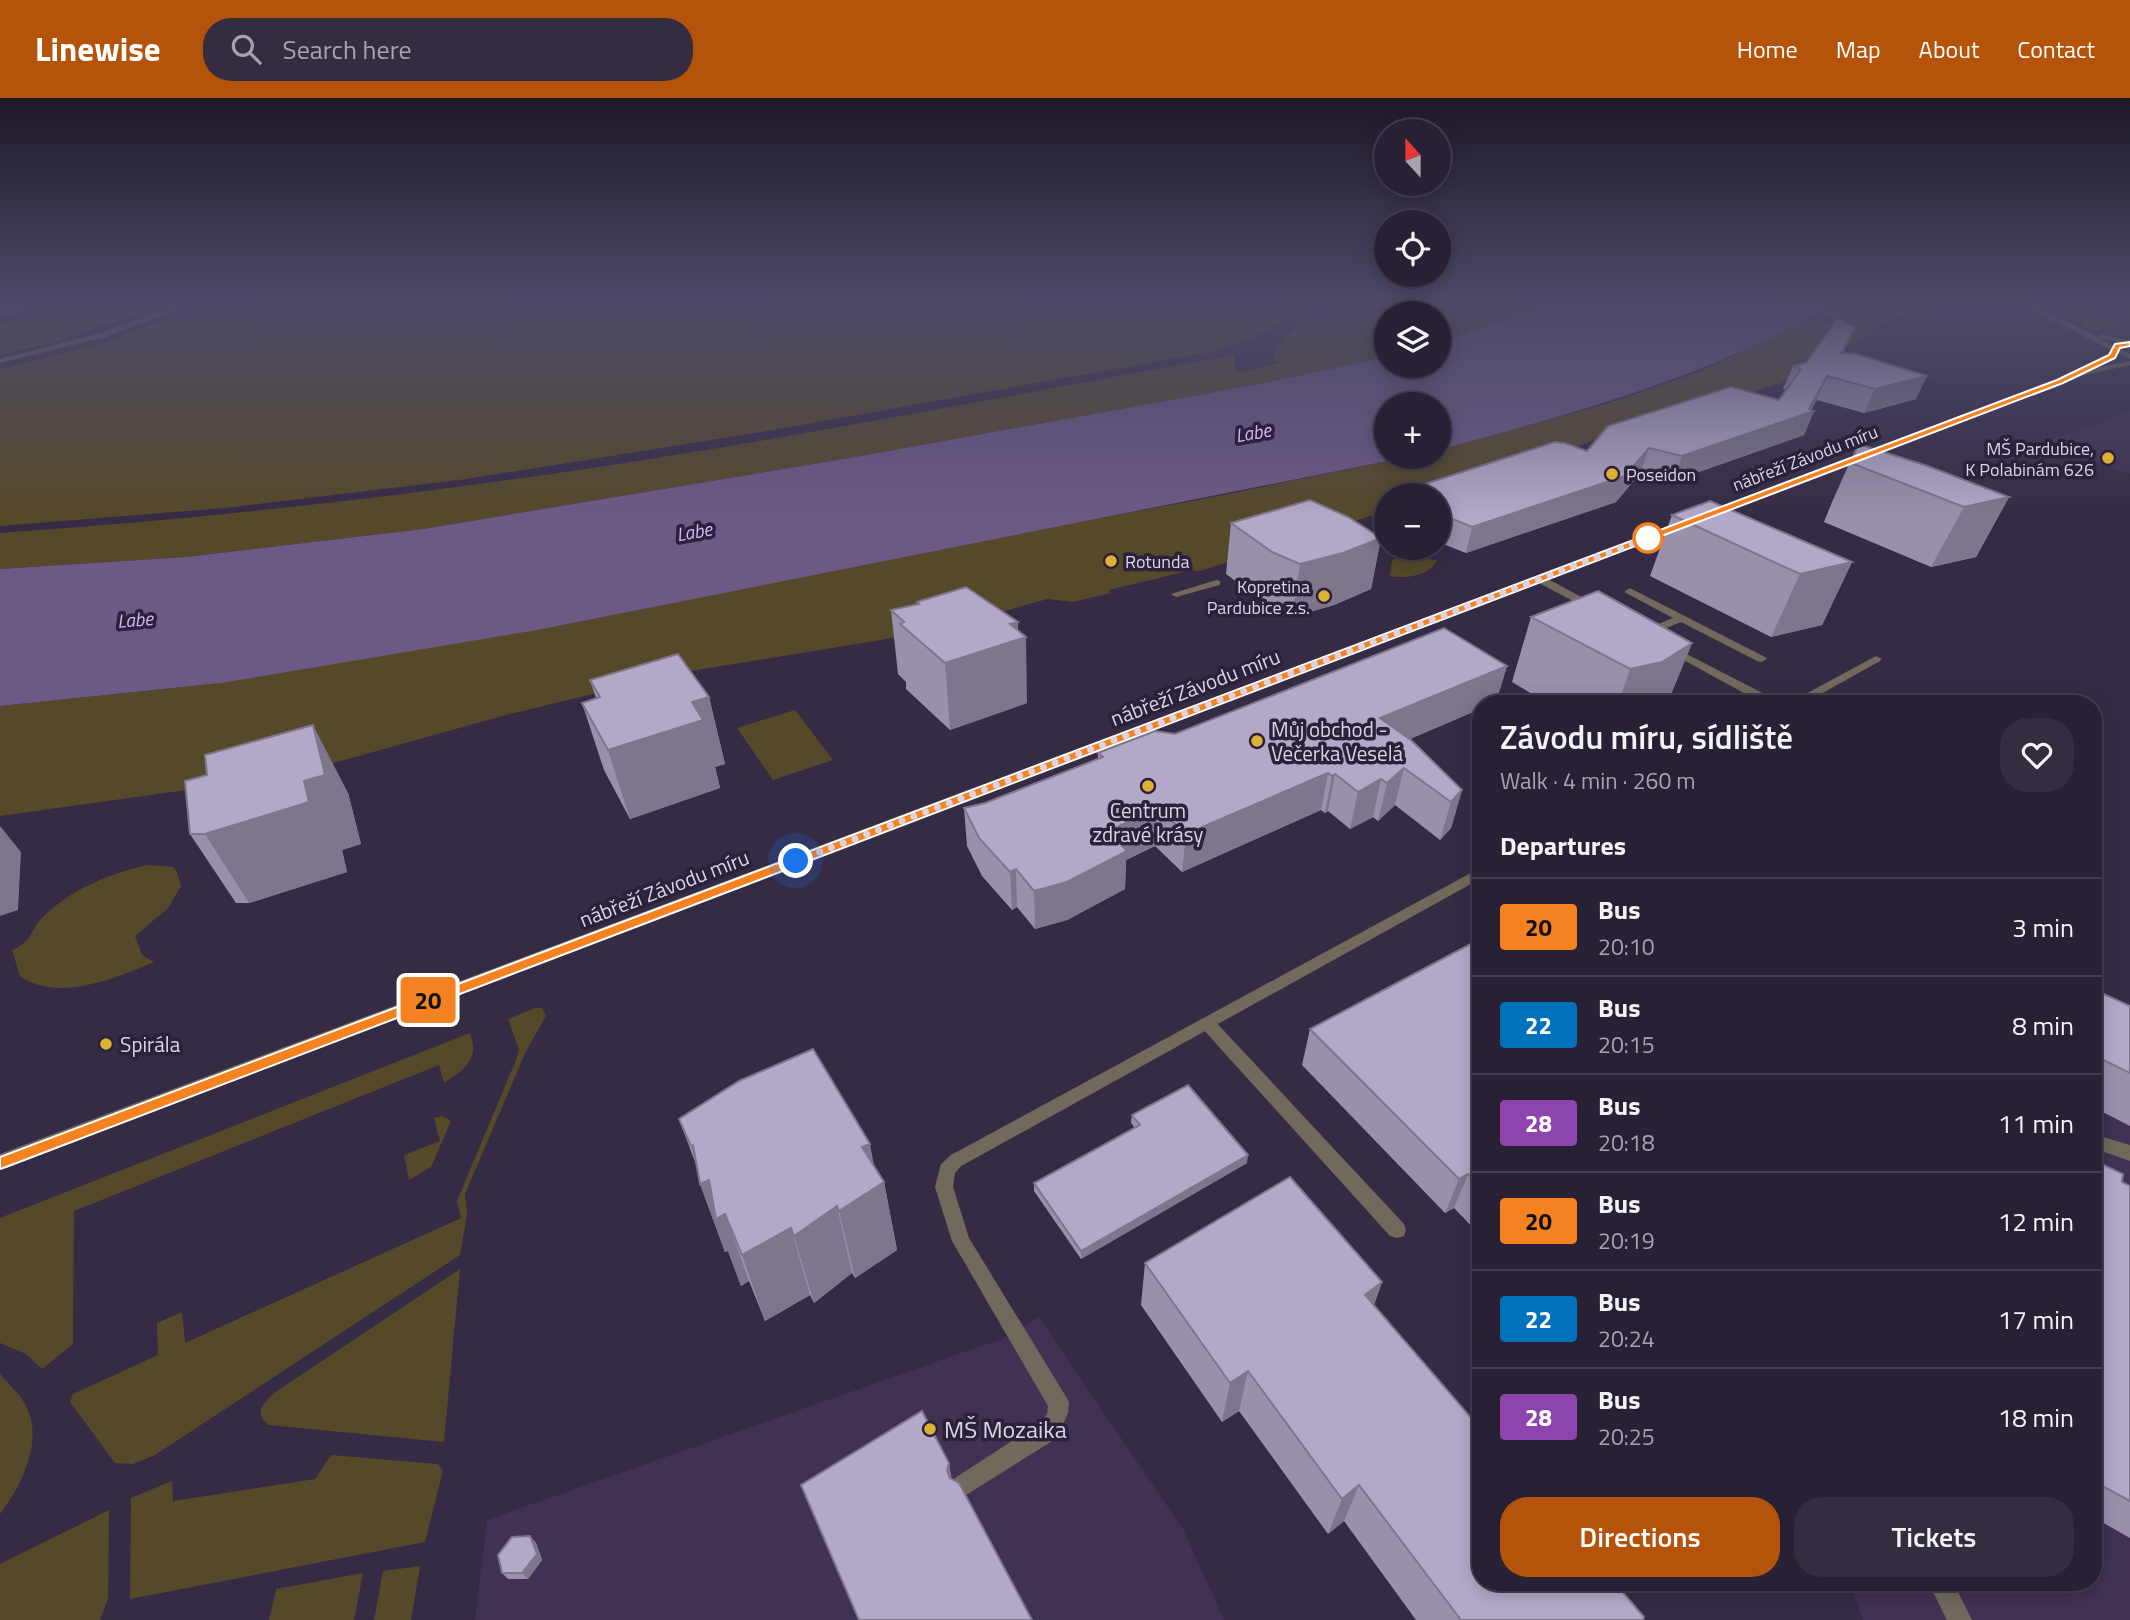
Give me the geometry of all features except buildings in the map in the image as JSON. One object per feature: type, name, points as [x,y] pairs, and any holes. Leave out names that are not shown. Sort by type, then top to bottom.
[{"type":"street","name":"nábřeží Závodu míru","points":[[0,1162],[2080,374]]},
{"type":"street","points":[[1540,579],[1610,616]]},
{"type":"street","points":[[1176,594],[1216,583]]},
{"type":"street","points":[[1630,591],[1761,659]]},
{"type":"street","points":[[1644,634],[1681,618]]},
{"type":"street","points":[[1632,628],[1757,695]]},
{"type":"street","points":[[1810,695],[1876,659]]},
{"type":"street","points":[[963,1486],[1049,1430],[1058,1416],[1058,1402],[961,1241],[943,1187],[947,1170],[957,1160],[1472,877]]},
{"type":"street","points":[[1207,1023],[1397,1230]]},
{"type":"street","points":[[2102,1144],[2130,1153]]},
{"type":"street","points":[[1945,1591],[1960,1620]]},
{"type":"shaded area","points":[[0,374],[1087,374],[773,430],[467,479],[225,508],[0,526]]},
{"type":"shaded area","points":[[1130,374],[1306,374],[855,457],[423,529],[186,557],[0,569],[0,533],[300,506],[449,488],[757,441]]},
{"type":"shaded area","points":[[1692,374],[1809,374],[1655,424],[1648,422],[1451,489],[1451,483],[1374,483],[1374,515],[1200,571],[1192,570],[1109,590],[1111,593],[1073,602],[1047,599],[958,624],[881,640],[679,673],[506,715],[330,764],[244,782],[0,816],[0,706],[221,683],[1218,496],[1374,464],[1374,469],[1451,469],[1451,447],[1606,404]]},
{"type":"shaded area","name":"MŠ Pardubice, K Polabinám 626","points":[[2130,412],[2130,474],[2041,443]]},
{"type":"shaded area","points":[[1392,560],[1437,561],[1428,570],[1416,575],[1390,576]]},
{"type":"shaded area","points":[[795,710],[833,760],[773,780],[737,728]]},
{"type":"shaded area","points":[[148,865],[173,867],[181,886],[168,908],[135,936],[142,955],[154,962],[105,981],[69,988],[35,984],[20,976],[12,950],[27,940],[41,919],[52,909],[91,884]]},
{"type":"shaded area","points":[[535,1008],[542,1008],[546,1016],[526,1051],[465,1194],[467,1215],[460,1255],[155,1455],[133,1464],[115,1463],[70,1402],[73,1394],[158,1355],[157,1323],[182,1312],[185,1343],[461,1218],[457,1201],[519,1049],[508,1019]]},
{"type":"shaded area","points":[[470,1033],[473,1050],[468,1063],[444,1083],[439,1065],[74,1211],[73,1344],[42,1369],[26,1354],[0,1343],[0,1218]]},
{"type":"shaded area","points":[[2102,1039],[2130,1053],[2130,1620],[1863,1620],[1853,1591],[2102,1591]]},
{"type":"shaded area","points":[[442,1116],[451,1121],[431,1167],[409,1180],[404,1155],[440,1141],[434,1118]]},
{"type":"shaded area","points":[[460,1269],[444,1442],[269,1425],[264,1421],[261,1409],[274,1393]]},
{"type":"shaded area","name":"MŠ Mozaika","points":[[1039,1317],[1184,1531],[1224,1620],[475,1620],[487,1520],[1004,1338]]},
{"type":"shaded area","points":[[0,1374],[25,1404],[33,1432],[32,1447],[23,1476],[0,1514]]},
{"type":"shaded area","points":[[331,1455],[438,1464],[443,1471],[425,1542],[130,1599],[131,1498],[172,1481],[173,1501],[315,1479]]},
{"type":"shaded area","points":[[109,1510],[108,1599],[100,1620],[0,1620],[0,1564]]},
{"type":"shaded area","points":[[420,1566],[411,1620],[374,1620],[383,1571]]},
{"type":"shaded area","points":[[363,1573],[354,1620],[269,1620],[276,1589]]},
{"type":"water","name":"Labe","points":[[1306,374],[1374,374],[1374,378],[1451,378],[1451,374],[1688,374],[1593,406],[1451,447],[1451,392],[1374,392],[1374,464],[537,630],[221,683],[0,706],[0,569],[186,557],[423,529],[855,457]]},
{"type":"bus line","name":"20","points":[[0,1162],[2080,374]]},
{"type":"place","name":"MŠ Pardubice, K Polabinám 626","points":[[2108,458]]},
{"type":"place","name":"Poseidon","points":[[1612,474]]},
{"type":"place","name":"Rotunda","points":[[1111,561]]},
{"type":"place","name":"Kopretina Pardubice z.s.","points":[[1324,596]]},
{"type":"place","name":"Můj obchod - Večerka Veselá","points":[[1257,741]]},
{"type":"place","name":"Centrum zdravé krásy","points":[[1148,786]]},
{"type":"place","name":"Spirála","points":[[106,1044]]},
{"type":"place","name":"MŠ Mozaika","points":[[930,1429]]},
{"type":"route","points":[[796,861],[1658,534],[1648,538]]}]
